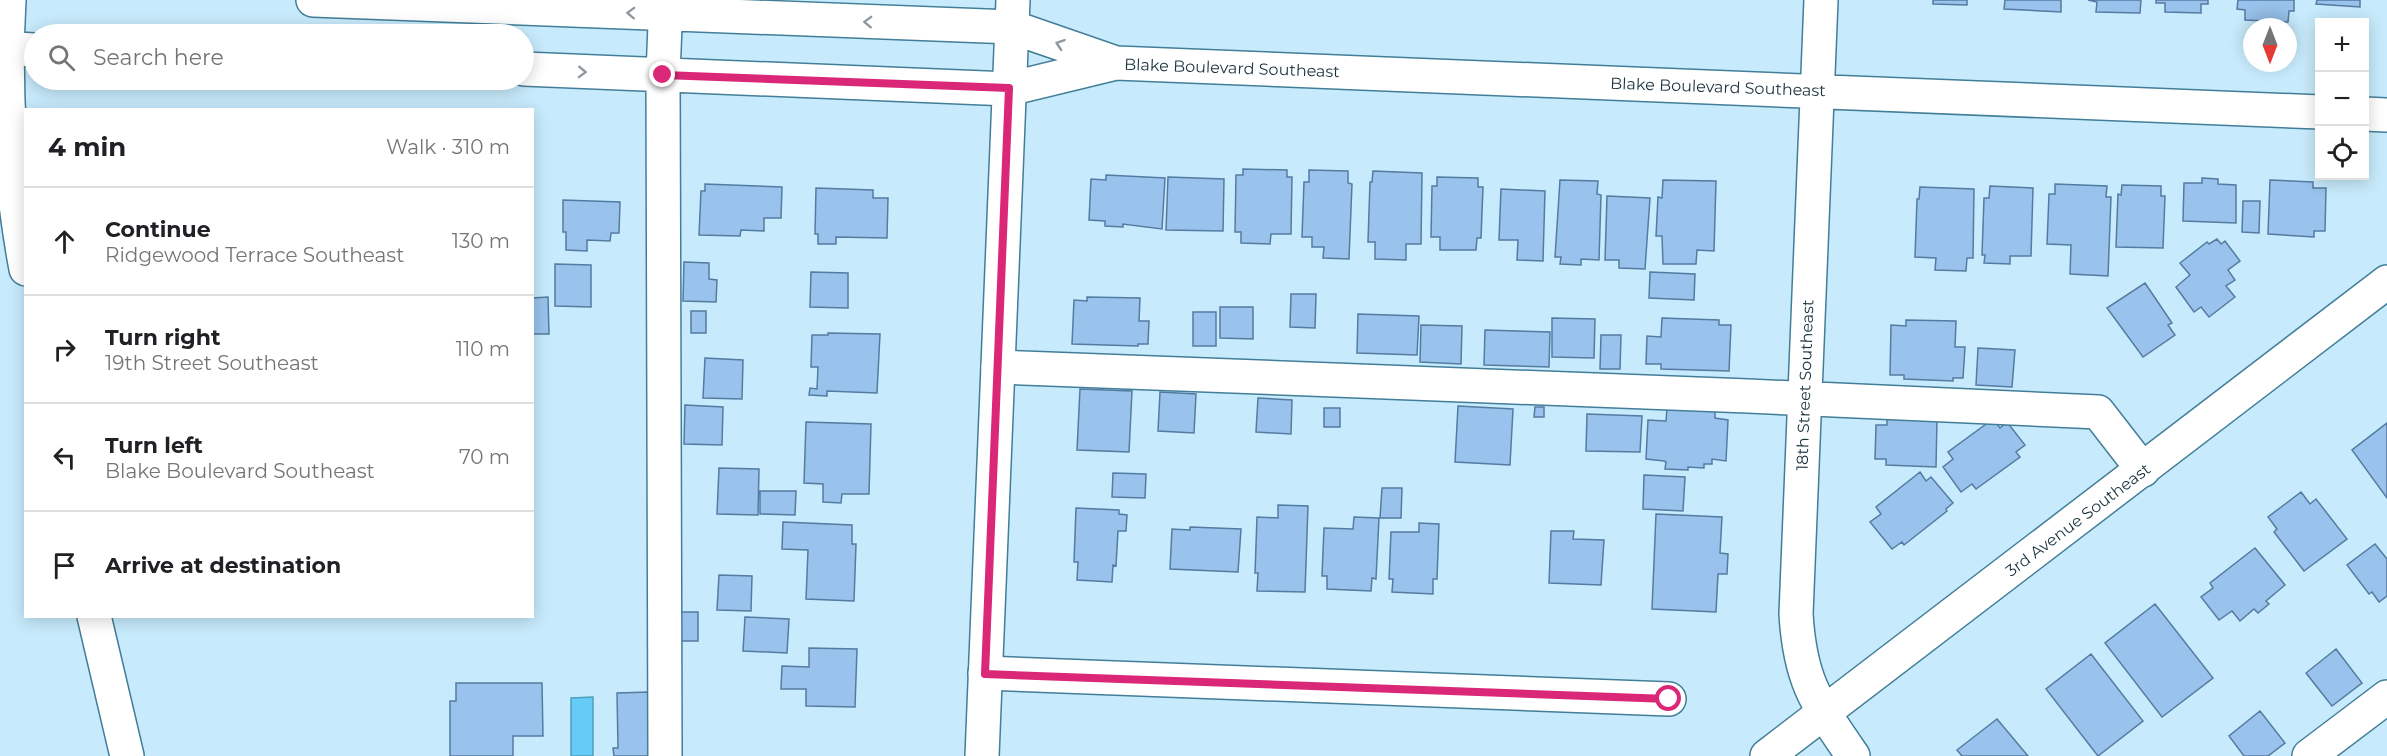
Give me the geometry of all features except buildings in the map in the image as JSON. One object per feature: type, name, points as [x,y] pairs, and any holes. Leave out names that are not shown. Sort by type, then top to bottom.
[{"type":"street","points":[[9,0],[14,49],[16,218],[24,259]]},
{"type":"street","name":"Blake Boulevard Southeast","points":[[313,0],[1012,14],[1116,63]]},
{"type":"street","name":"18th Street Southeast","points":[[1821,0],[1796,614],[1798,648],[1812,692],[1853,756]]},
{"type":"street","points":[[665,756],[663,75],[666,7]]},
{"type":"street","points":[[982,756],[1012,14]]},
{"type":"street","name":"Blake Boulevard Southeast","points":[[534,69],[1009,88],[1116,63],[2315,112]]},
{"type":"street","points":[[2369,114],[2387,115]]},
{"type":"street","name":"3rd Avenue Southeast","points":[[1767,756],[2387,282]]},
{"type":"street","points":[[998,367],[1804,398],[2098,412],[2143,470]]},
{"type":"street","points":[[94,618],[127,756]]},
{"type":"street","points":[[985,674],[1669,699]]},
{"type":"street","points":[[2309,756],[2387,697]]},
{"type":"water","points":[[593,697],[593,756],[571,756],[571,698]]},
{"type":"route","points":[[663,75],[1009,88],[985,674],[1669,699]]}]
